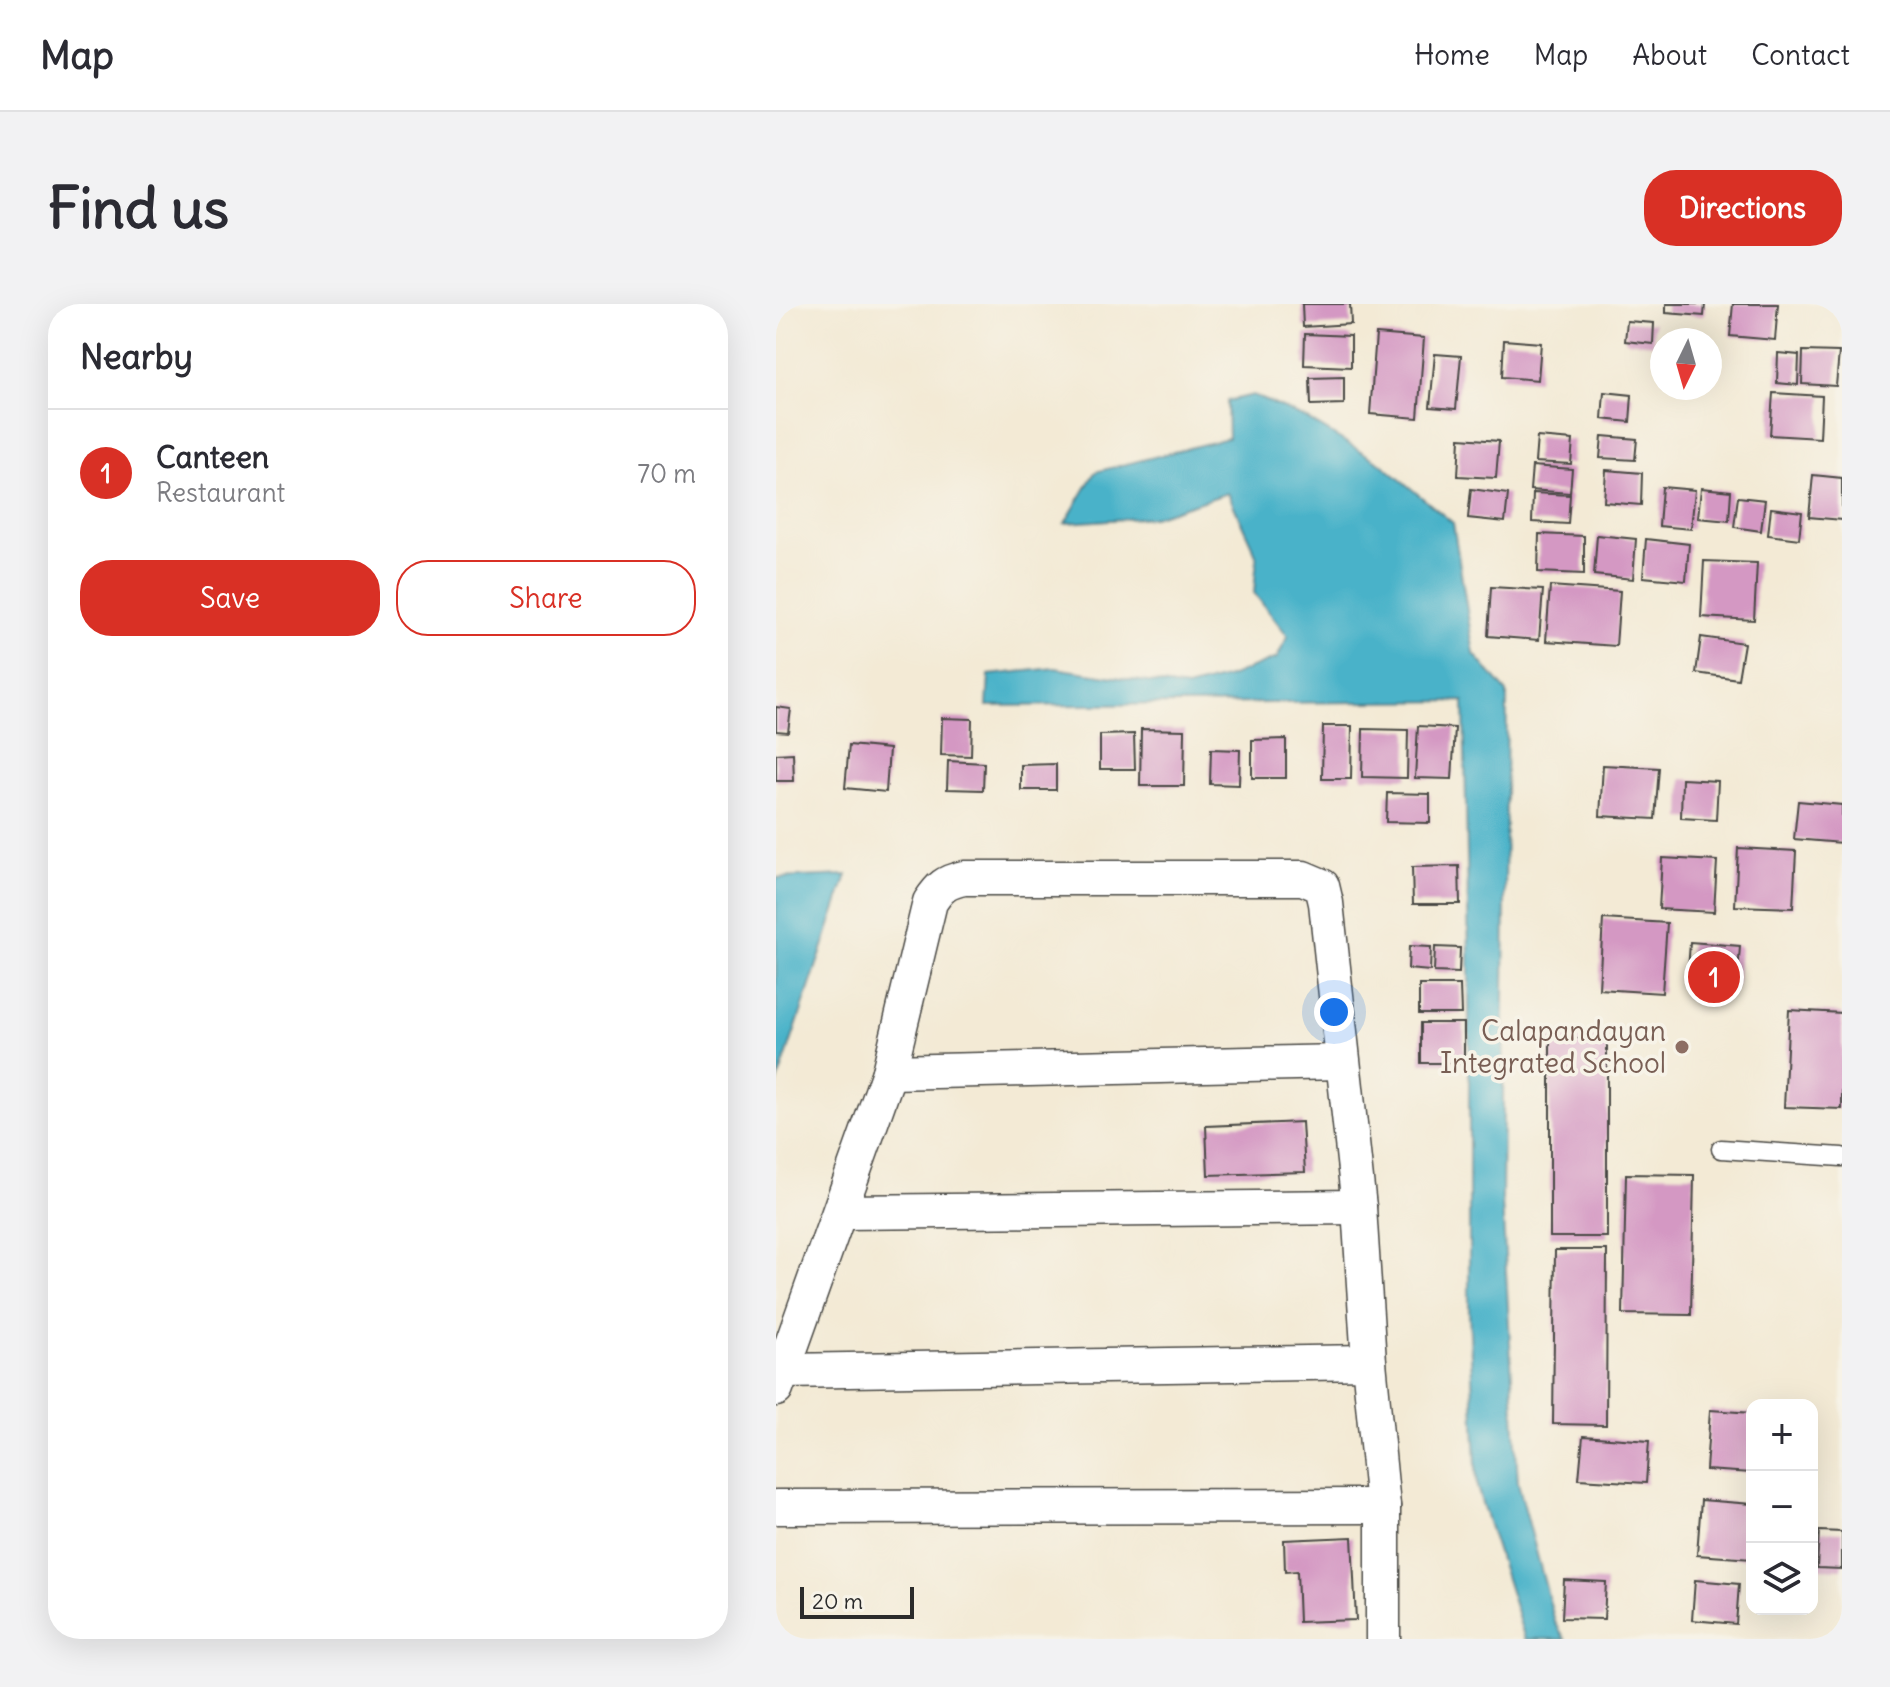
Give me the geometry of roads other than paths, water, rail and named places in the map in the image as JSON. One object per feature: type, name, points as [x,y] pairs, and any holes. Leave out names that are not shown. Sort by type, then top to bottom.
[{"type":"street","points":[[1369,1362],[780,1380],[889,1072],[930,902],[940,886],[964,878],[1303,878],[1322,886],[1359,1207],[1369,1362],[1383,1506],[1383,1639]]},
{"type":"street","points":[[889,1072],[1342,1062]]},
{"type":"street","points":[[840,1212],[1359,1207]]},
{"type":"street","points":[[776,1507],[1383,1506]]},
{"type":"lane","points":[[1721,1149],[1842,1157]]},
{"type":"water","points":[[1253,395],[1305,418],[1379,462],[1453,523],[1474,654],[1507,692],[1502,1201],[1518,1483],[1555,1622],[1565,1639],[1525,1639],[1477,1487],[1469,1312],[1469,958],[1464,701],[987,706],[989,675],[1055,668],[1187,688],[1229,677],[1277,658],[1288,636],[1254,593],[1257,557],[1228,493],[1153,517],[1065,523],[1095,472],[1228,438],[1227,401]]},
{"type":"water","points":[[847,875],[776,1087],[776,878]]},
{"type":"place","name":"Canteen","points":[[1714,977]]},
{"type":"place","name":"Calapandayan Integrated School","points":[[1682,1047]]}]
